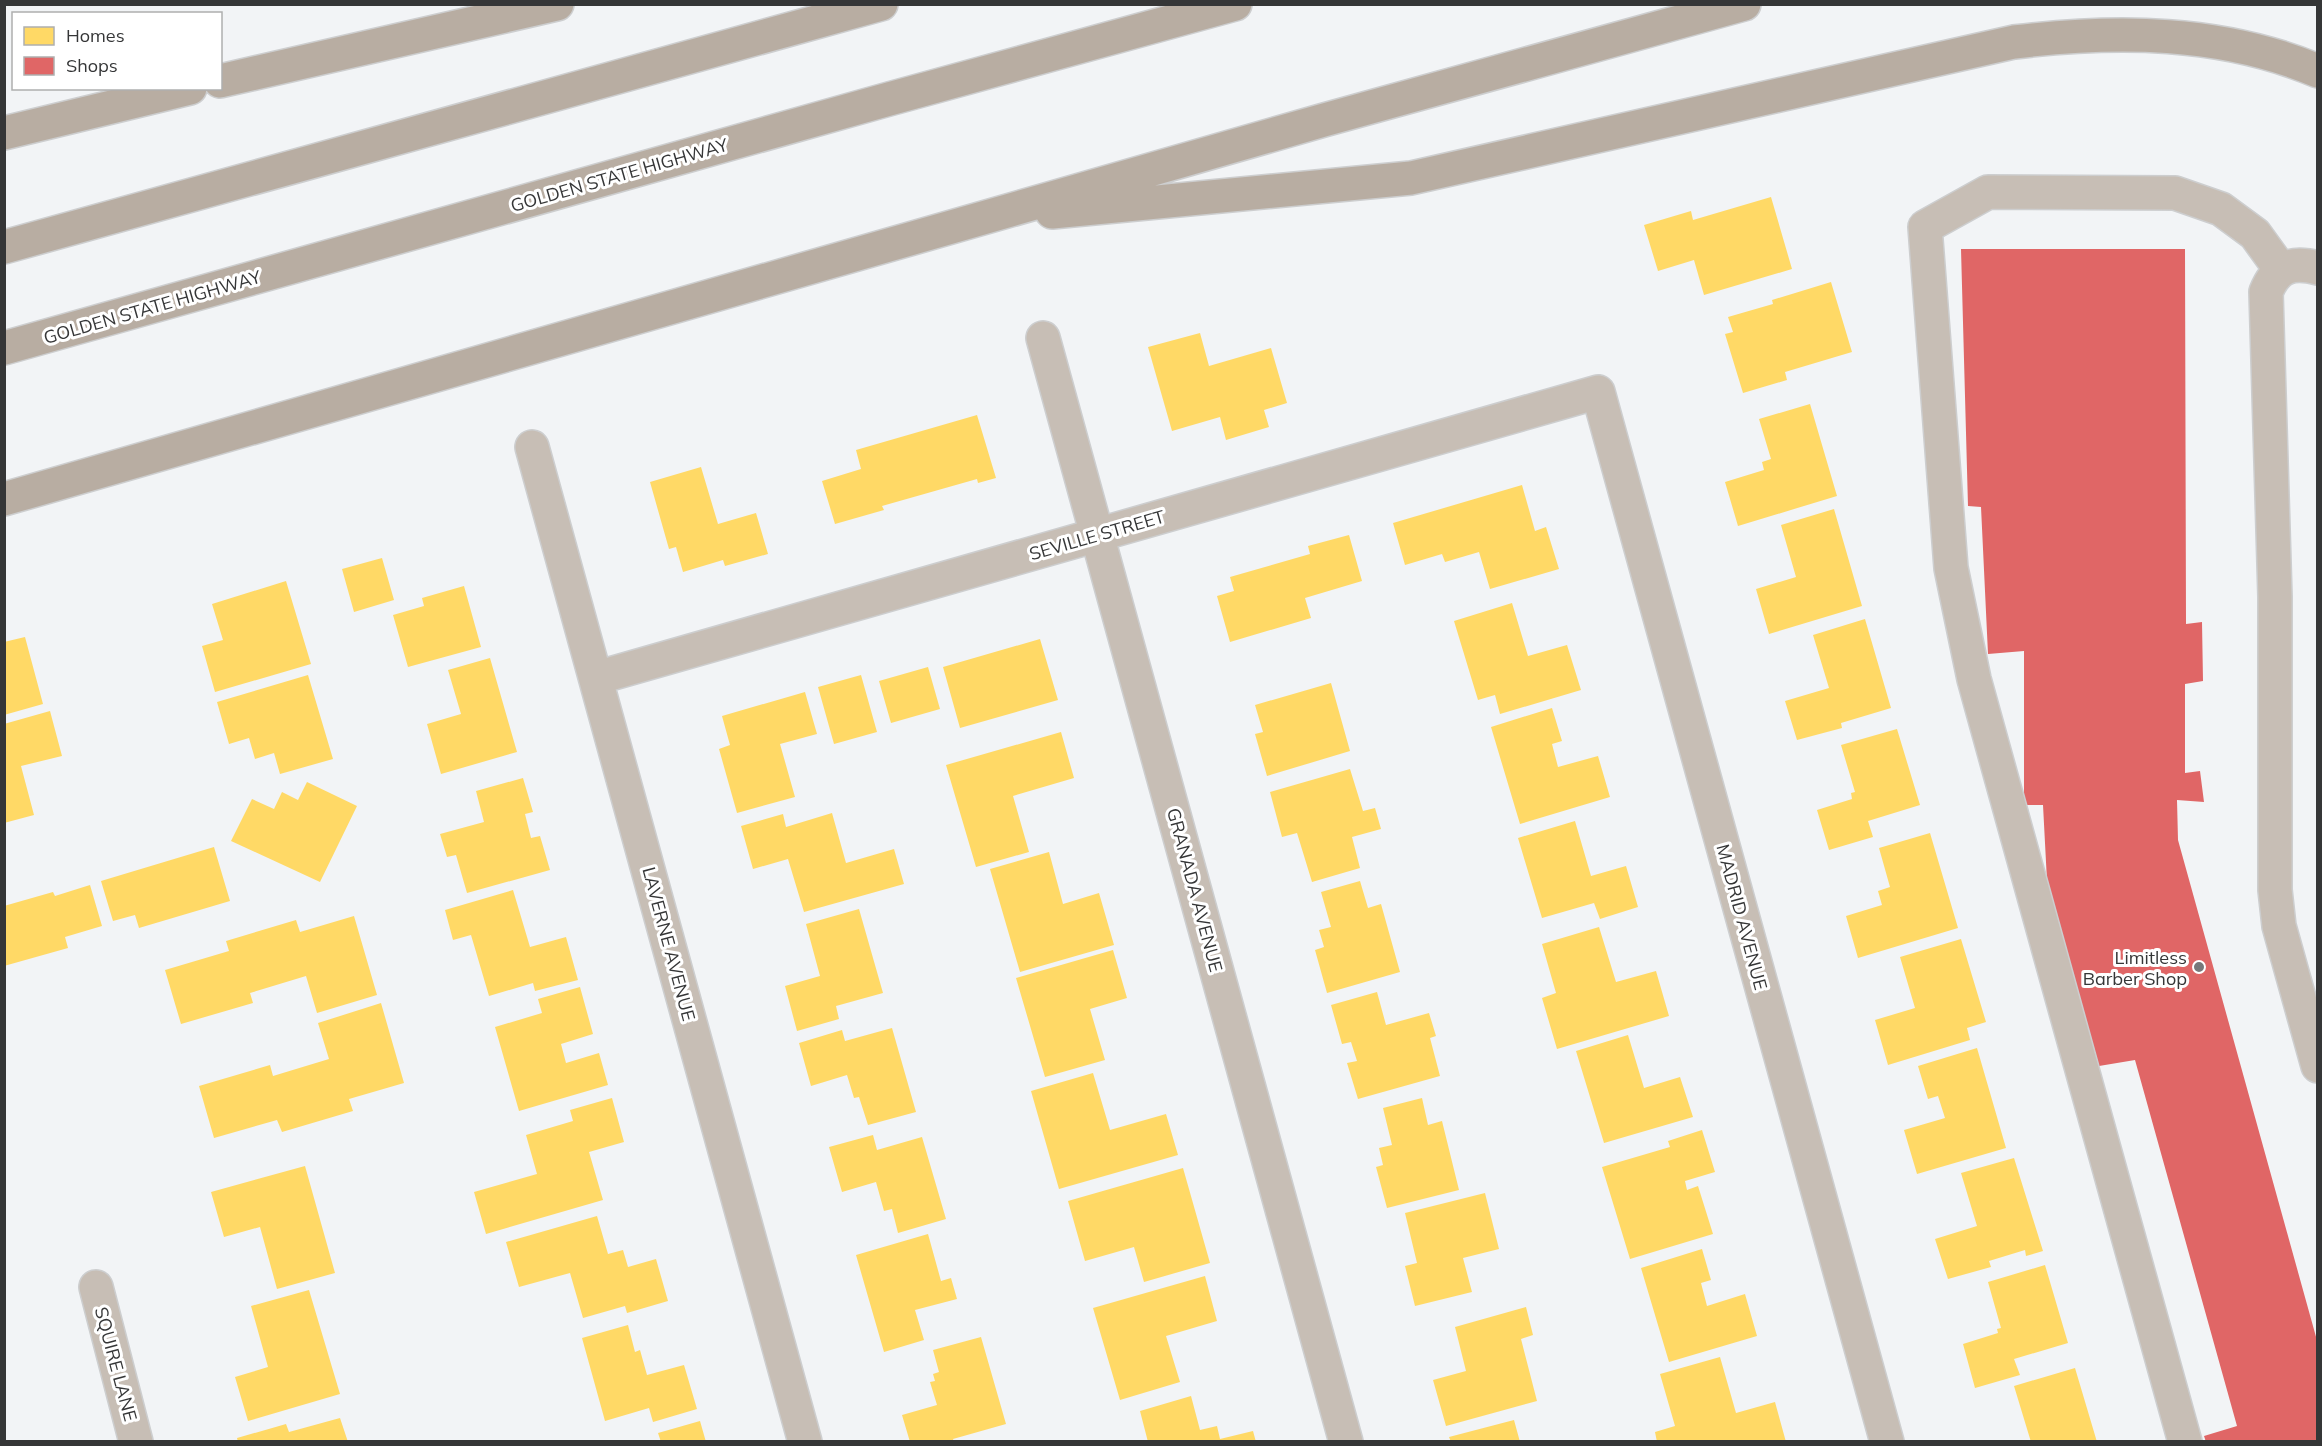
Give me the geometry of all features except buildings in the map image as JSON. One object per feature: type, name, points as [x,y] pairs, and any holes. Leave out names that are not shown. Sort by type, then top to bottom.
[{"type":"highway","points":[[222,81],[557,4]]},
{"type":"highway","points":[[4,247],[881,4]]},
{"type":"highway","name":"GOLDEN STATE HIGHWAY","points":[[4,348],[1235,4]]},
{"type":"highway","points":[[4,499],[984,217],[1744,4]]},
{"type":"highway","points":[[984,217],[1144,205],[1302,187],[1412,178],[2014,42],[2072,35],[2130,34],[2188,38],[2248,49],[2318,71]]},
{"type":"highway","points":[[4,133],[181,90]]},
{"type":"street","points":[[2185,1442],[1974,680],[1951,568],[1924,228],[1988,192],[2175,193],[2221,209],[2255,234],[2281,270]]},
{"type":"street","points":[[2318,268],[2294,266],[2281,270],[2272,278],[2266,292],[2275,597],[2275,890],[2279,926],[2318,1066]]},
{"type":"street","name":"GRANADA AVENUE","points":[[1043,338],[1346,1442]]},
{"type":"street","name":"SEVILLE STREET","points":[[596,678],[1598,392]]},
{"type":"street","name":"MADRID AVENUE","points":[[1598,392],[1887,1442]]},
{"type":"street","name":"LAVERNE AVENUE","points":[[532,447],[805,1442]]},
{"type":"street","name":"SQUIRE LANE","points":[[96,1287],[136,1442]]},
{"type":"place","name":"Limitless Barber Shop","points":[[2199,967]]}]
